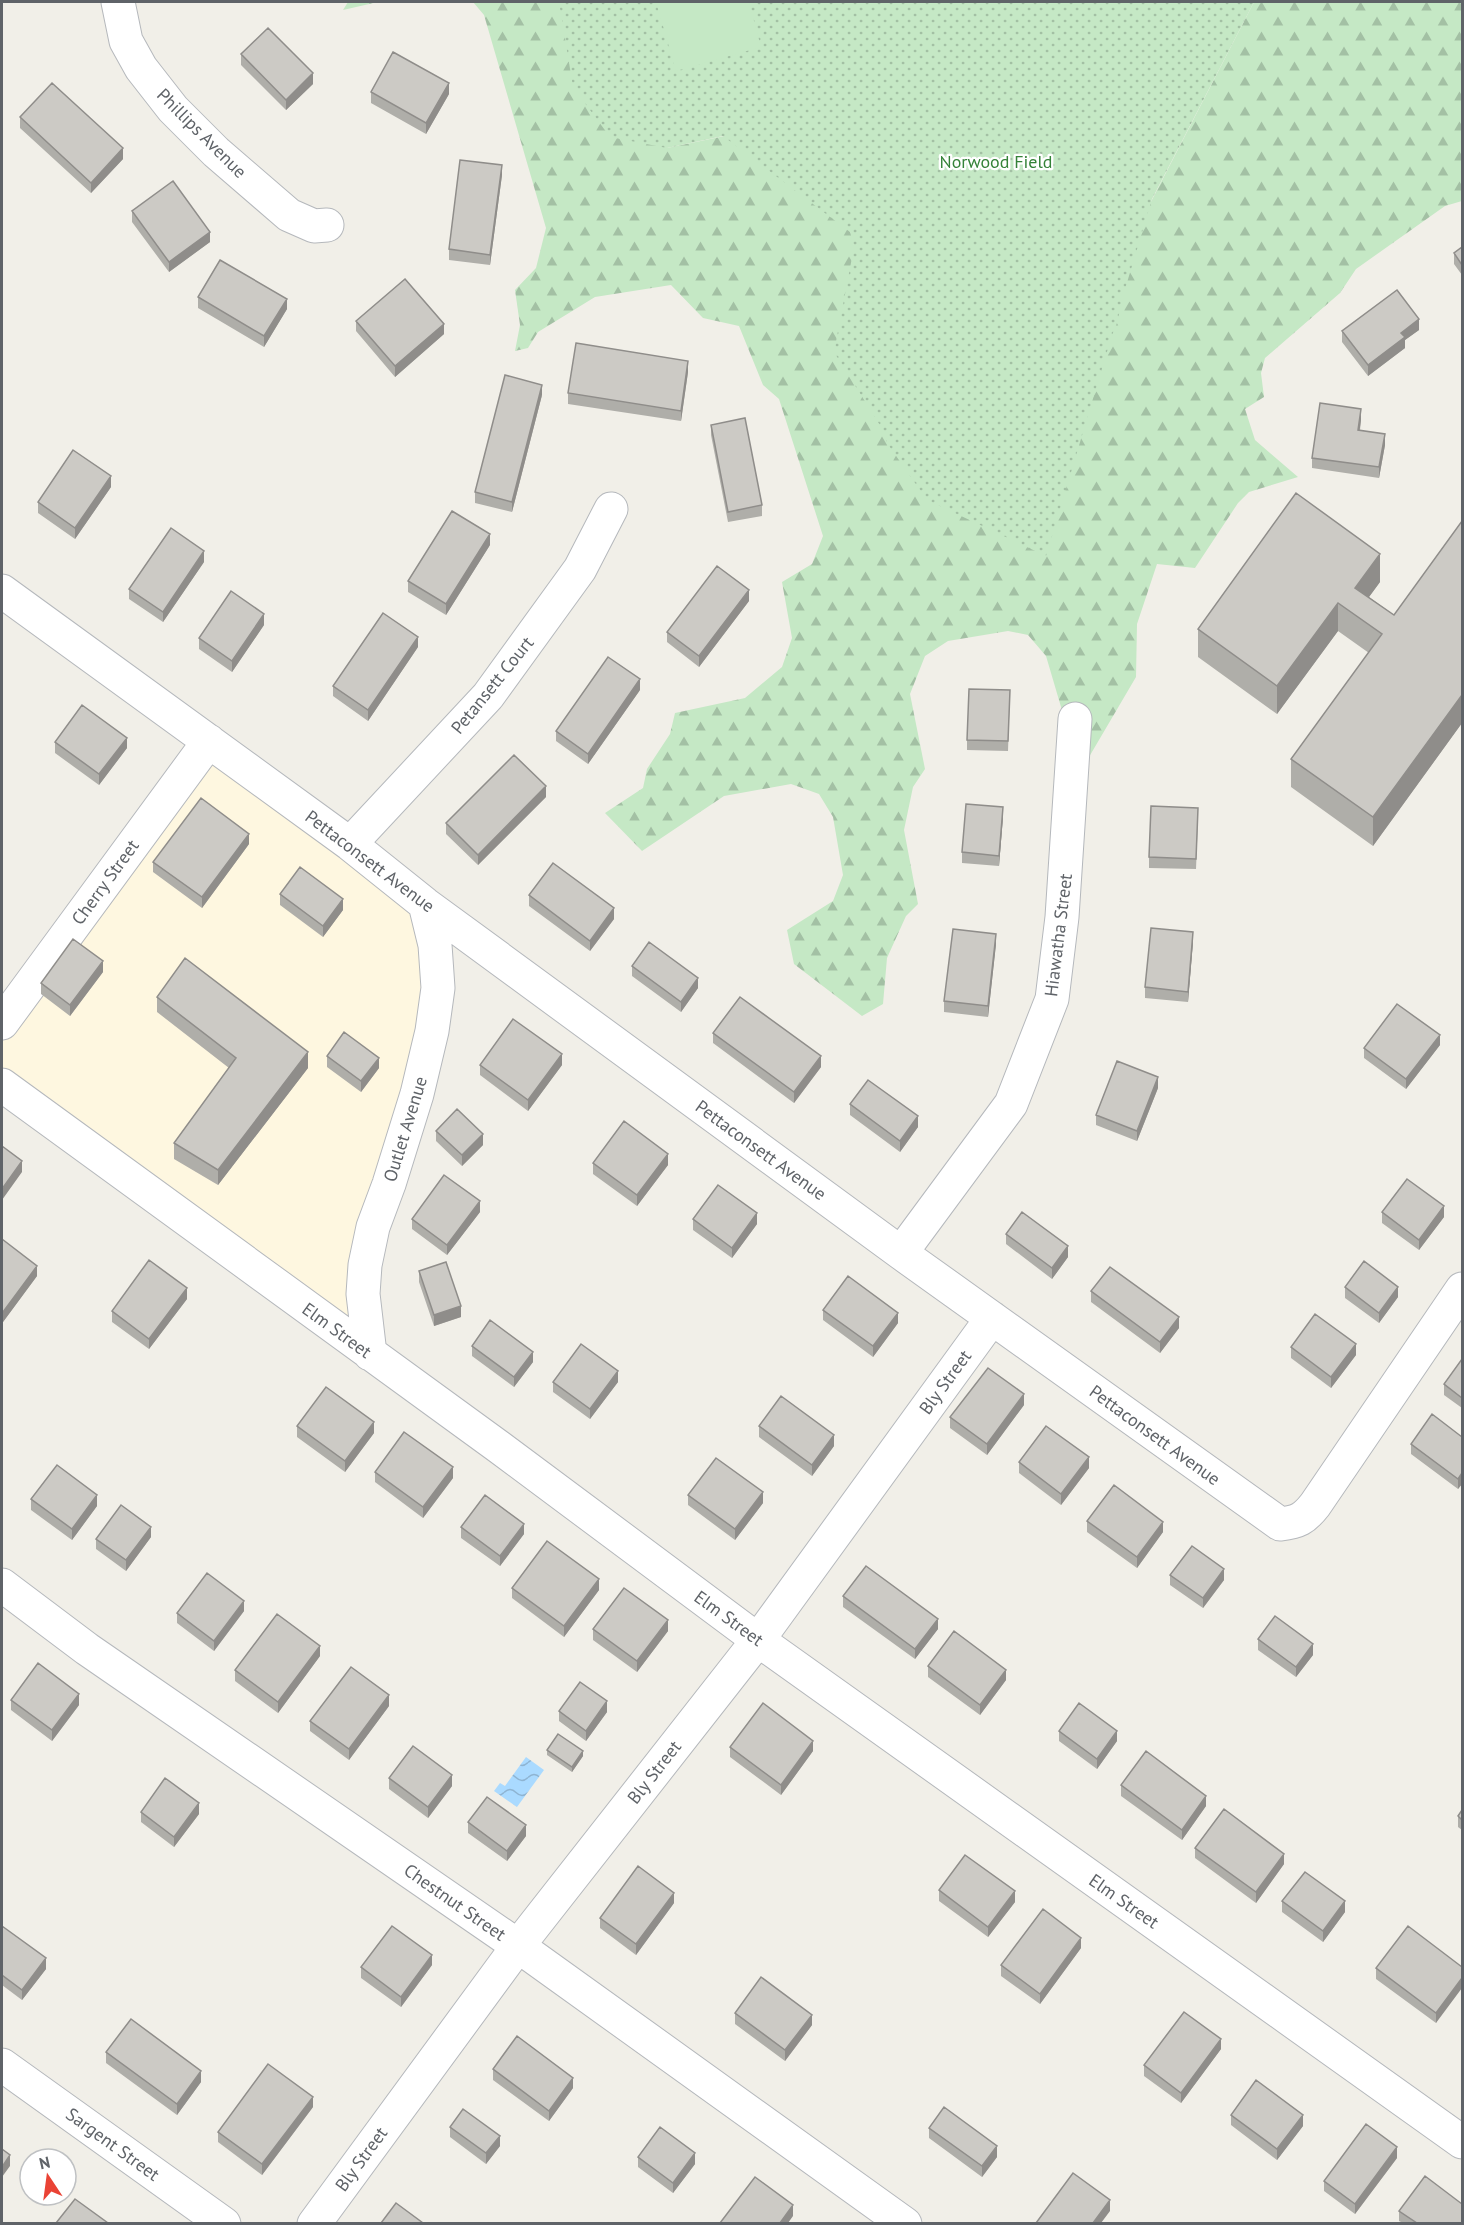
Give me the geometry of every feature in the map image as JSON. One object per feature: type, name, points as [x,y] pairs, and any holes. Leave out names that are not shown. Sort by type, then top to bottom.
[{"type":"street","name":"Phillips Avenue","points":[[118,2],[126,41],[141,68],[173,108],[216,152],[289,215],[314,226],[327,225]]},
{"type":"street","name":"Petansett Court","points":[[350,844],[488,696],[580,569],[611,509]]},
{"type":"street","name":"Pettaconsett Avenue","points":[[2,591],[350,844],[425,904],[902,1253],[1280,1524],[1296,1522],[1315,1505],[1462,1289]]},
{"type":"street","name":"Hiawatha Street","points":[[902,1253],[1011,1104],[1052,999],[1062,917],[1076,719]]},
{"type":"street","name":"Cherry Street","points":[[2,1023],[209,741]]},
{"type":"street","name":"Outlet Avenue","points":[[370,1354],[363,1294],[365,1265],[373,1227],[417,1094],[432,1031],[438,988],[435,945],[425,904]]},
{"type":"street","name":"Elm Street","points":[[2,1085],[758,1640],[1462,2142]]},
{"type":"street","name":"Bly Street","points":[[314,2223],[519,1946],[758,1640],[992,1318]]},
{"type":"street","name":"Chestnut Street","points":[[2,1585],[87,1649],[519,1946],[905,2223]]},
{"type":"street","name":"Sargent Street","points":[[2,2065],[224,2223]]},
{"type":"shaded area","points":[[205,740],[339,833],[432,935],[365,1339],[2,1081],[2,1021]]},
{"type":"green space","points":[[348,2],[378,2],[343,10]]},
{"type":"green space","points":[[473,2],[559,2],[667,148],[767,127],[819,182],[852,235],[866,308],[1139,225],[1254,2],[1462,2],[1462,201],[1445,206],[1356,269],[1340,293],[1265,358],[1261,373],[1264,397],[1245,409],[1255,440],[1298,477],[1249,492],[1238,503],[1195,568],[1157,564],[1137,624],[1136,677],[1089,757],[1074,751],[1046,656],[1028,635],[1008,631],[948,641],[925,656],[910,694],[925,769],[913,787],[904,830],[918,904],[906,916],[887,958],[883,1004],[862,1016],[794,964],[787,930],[833,901],[843,875],[833,817],[819,794],[791,784],[724,796],[642,851],[605,813],[643,788],[647,769],[670,734],[675,713],[745,698],[782,667],[792,638],[782,582],[812,564],[823,536],[779,399],[763,385],[739,326],[703,318],[671,285],[595,297],[538,332],[528,348],[515,351],[520,325],[515,290],[536,268],[546,228],[484,15]]},
{"type":"green space","name":"Norwood Field","points":[[559,2],[1254,2],[1152,199],[1046,556],[927,500],[887,443],[883,430],[834,352],[854,247],[850,232],[723,136],[667,148],[610,137],[573,87]]},
{"type":"green space","points":[[656,2],[749,2],[761,47],[676,71]]},
{"type":"water","points":[[526,1757],[544,1770],[517,1807],[494,1791],[500,1783],[505,1786]]},
{"type":"building","points":[[268,28],[313,73],[286,100],[241,54]]},
{"type":"building","points":[[393,52],[449,83],[426,123],[371,92]]},
{"type":"building","points":[[52,83],[123,148],[91,183],[20,117]]},
{"type":"building","points":[[460,160],[502,165],[490,255],[449,249]]},
{"type":"building","points":[[173,181],[210,232],[169,262],[132,211]]},
{"type":"building","points":[[1462,247],[1462,265],[1454,253]]},
{"type":"building","points":[[220,260],[287,299],[264,336],[198,297]]},
{"type":"building","points":[[405,279],[444,324],[395,366],[356,321]]},
{"type":"building","points":[[1397,290],[1419,319],[1401,333],[1405,337],[1368,365],[1342,331]]},
{"type":"building","points":[[576,343],[688,361],[681,411],[568,393]]},
{"type":"building","points":[[505,375],[542,385],[512,502],[475,492]]},
{"type":"building","points":[[1320,403],[1361,409],[1358,430],[1385,434],[1379,467],[1312,458]]},
{"type":"building","points":[[745,418],[762,505],[728,512],[711,425]]},
{"type":"building","points":[[73,450],[111,476],[75,528],[38,502]]},
{"type":"building","points":[[1296,493],[1380,554],[1355,588],[1394,615],[1462,521],[1462,695],[1373,817],[1291,759],[1382,634],[1338,603],[1277,686],[1198,629]]},
{"type":"building","points":[[452,511],[490,534],[446,604],[408,581]]},
{"type":"building","points":[[171,528],[204,551],[163,612],[129,589]]},
{"type":"building","points":[[717,566],[749,590],[699,656],[667,632]]},
{"type":"building","points":[[231,591],[264,614],[232,661],[199,638]]},
{"type":"building","points":[[383,613],[418,637],[368,710],[333,686]]},
{"type":"building","points":[[608,657],[640,679],[588,754],[556,731]]},
{"type":"building","points":[[969,689],[1010,690],[1008,741],[967,740]]},
{"type":"building","points":[[82,705],[127,738],[99,774],[55,742]]},
{"type":"building","points":[[514,755],[546,786],[478,855],[446,823]]},
{"type":"building","points":[[201,798],[249,834],[202,897],[153,862]]},
{"type":"building","points":[[966,804],[1003,807],[999,856],[962,852]]},
{"type":"building","points":[[1151,806],[1198,808],[1196,859],[1149,857]]},
{"type":"building","points":[[553,863],[614,908],[590,941],[529,895]]},
{"type":"building","points":[[300,867],[343,899],[323,926],[280,894]]},
{"type":"building","points":[[1151,928],[1193,932],[1188,992],[1145,987]]},
{"type":"building","points":[[953,929],[996,934],[988,1006],[944,1001]]},
{"type":"building","points":[[73,939],[103,961],[70,1005],[41,983]]},
{"type":"building","points":[[649,942],[698,978],[681,1002],[632,966]]},
{"type":"building","points":[[185,958],[308,1052],[218,1170],[174,1143],[236,1058],[157,997]]},
{"type":"building","points":[[740,997],[821,1056],[794,1092],[713,1033]]},
{"type":"building","points":[[1397,1004],[1440,1035],[1406,1079],[1364,1048]]},
{"type":"building","points":[[513,1019],[562,1054],[528,1100],[480,1065]]},
{"type":"building","points":[[344,1032],[379,1058],[361,1081],[327,1056]]},
{"type":"building","points":[[1117,1061],[1158,1077],[1137,1131],[1096,1115]]},
{"type":"building","points":[[868,1080],[918,1116],[900,1141],[850,1104]]},
{"type":"building","points":[[457,1109],[483,1134],[462,1155],[436,1131]]},
{"type":"building","points":[[624,1121],[668,1154],[637,1195],[593,1163]]},
{"type":"building","points":[[2,1146],[22,1161],[2,1189]]},
{"type":"building","points":[[444,1175],[480,1201],[447,1245],[412,1219]]},
{"type":"building","points":[[1407,1179],[1444,1206],[1419,1240],[1382,1212]]},
{"type":"building","points":[[718,1185],[757,1213],[732,1248],[693,1219]]},
{"type":"building","points":[[1022,1212],[1068,1246],[1052,1268],[1006,1234]]},
{"type":"building","points":[[2,1239],[37,1266],[3,1312],[2,1311]]},
{"type":"building","points":[[149,1260],[187,1288],[149,1339],[112,1311]]},
{"type":"building","points":[[1364,1261],[1398,1287],[1379,1313],[1345,1287]]},
{"type":"building","points":[[446,1262],[461,1306],[434,1315],[419,1271]]},
{"type":"building","points":[[1110,1267],[1179,1317],[1160,1342],[1091,1291]]},
{"type":"building","points":[[848,1276],[898,1313],[873,1346],[823,1310]]},
{"type":"building","points":[[1315,1314],[1356,1344],[1331,1377],[1291,1347]]},
{"type":"building","points":[[490,1320],[533,1352],[514,1377],[472,1346]]},
{"type":"building","points":[[581,1344],[618,1371],[590,1409],[553,1382]]},
{"type":"building","points":[[1462,1359],[1462,1398],[1444,1384]]},
{"type":"building","points":[[988,1368],[1024,1394],[987,1444],[950,1417]]},
{"type":"building","points":[[326,1387],[374,1422],[345,1461],[297,1426]]},
{"type":"building","points":[[781,1396],[834,1435],[812,1465],[759,1426]]},
{"type":"building","points":[[1432,1414],[1462,1437],[1462,1473],[1458,1479],[1411,1444]]},
{"type":"building","points":[[1046,1426],[1089,1457],[1061,1494],[1019,1462]]},
{"type":"building","points":[[404,1432],[453,1467],[423,1507],[375,1472]]},
{"type":"building","points":[[716,1458],[763,1492],[735,1529],[688,1495]]},
{"type":"building","points":[[57,1465],[97,1495],[72,1529],[31,1499]]},
{"type":"building","points":[[1114,1485],[1163,1522],[1137,1557],[1087,1521]]},
{"type":"building","points":[[485,1495],[524,1524],[500,1556],[461,1527]]},
{"type":"building","points":[[121,1505],[151,1527],[126,1560],[96,1539]]},
{"type":"building","points":[[547,1541],[599,1579],[564,1626],[512,1588]]},
{"type":"building","points":[[1192,1546],[1224,1569],[1203,1598],[1170,1575]]},
{"type":"building","points":[[866,1566],[938,1619],[915,1649],[843,1596]]},
{"type":"building","points":[[207,1573],[244,1601],[214,1641],[177,1613]]},
{"type":"building","points":[[624,1588],[668,1620],[637,1661],[593,1629]]},
{"type":"building","points":[[277,1614],[320,1646],[278,1702],[235,1670]]},
{"type":"building","points":[[1275,1616],[1313,1644],[1296,1667],[1258,1639]]},
{"type":"building","points":[[954,1631],[1006,1670],[980,1705],[928,1666]]},
{"type":"building","points":[[38,1663],[79,1694],[52,1730],[11,1700]]},
{"type":"building","points":[[351,1667],[389,1695],[349,1749],[310,1721]]},
{"type":"building","points":[[580,1682],[607,1701],[586,1731],[559,1711]]},
{"type":"building","points":[[763,1703],[813,1741],[781,1785],[730,1747]]},
{"type":"building","points":[[1079,1703],[1117,1731],[1097,1759],[1059,1731]]},
{"type":"building","points":[[558,1734],[583,1751],[572,1767],[547,1750]]},
{"type":"building","points":[[413,1746],[452,1775],[428,1807],[389,1778]]},
{"type":"building","points":[[1146,1751],[1206,1796],[1182,1830],[1121,1785]]},
{"type":"building","points":[[165,1778],[199,1803],[174,1837],[141,1812]]},
{"type":"building","points":[[487,1797],[526,1825],[507,1851],[468,1822]]},
{"type":"building","points":[[1224,1809],[1284,1854],[1256,1892],[1195,1848]]},
{"type":"building","points":[[965,1855],[1015,1891],[988,1927],[939,1890]]},
{"type":"building","points":[[638,1866],[674,1893],[636,1944],[600,1918]]},
{"type":"building","points":[[1305,1872],[1345,1901],[1323,1931],[1282,1901]]},
{"type":"building","points":[[1043,1909],[1081,1938],[1040,1994],[1001,1965]]},
{"type":"building","points":[[2,1926],[46,1958],[22,1990],[2,1975]]},
{"type":"building","points":[[392,1926],[432,1955],[401,1997],[361,1967]]},
{"type":"building","points":[[1408,1926],[1462,1967],[1462,1978],[1436,2013],[1376,1968]]},
{"type":"building","points":[[761,1977],[812,2015],[785,2050],[735,2013]]},
{"type":"building","points":[[1184,2012],[1221,2039],[1181,2093],[1144,2065]]},
{"type":"building","points":[[131,2019],[201,2071],[177,2104],[106,2052]]},
{"type":"building","points":[[517,2036],[573,2078],[549,2111],[493,2069]]},
{"type":"building","points":[[268,2064],[313,2097],[262,2164],[218,2132]]},
{"type":"building","points":[[1256,2080],[1303,2115],[1277,2149],[1231,2115]]},
{"type":"building","points":[[944,2107],[997,2146],[982,2166],[929,2128]]},
{"type":"building","points":[[463,2109],[500,2136],[486,2153],[450,2127]]},
{"type":"building","points":[[1366,2124],[1397,2147],[1355,2204],[1324,2181]]},
{"type":"building","points":[[660,2127],[695,2153],[673,2183],[638,2157]]},
{"type":"building","points":[[2,2149],[10,2155],[2,2167]]},
{"type":"building","points":[[1073,2173],[1110,2200],[1093,2223],[1036,2223]]},
{"type":"building","points":[[1425,2176],[1462,2204],[1462,2223],[1417,2223],[1399,2211]]},
{"type":"building","points":[[755,2177],[793,2205],[780,2223],[720,2223]]},
{"type":"building","points":[[78,2201],[108,2223],[56,2223],[69,2207],[78,2207]]},
{"type":"building","points":[[396,2203],[423,2223],[381,2223]]}]
